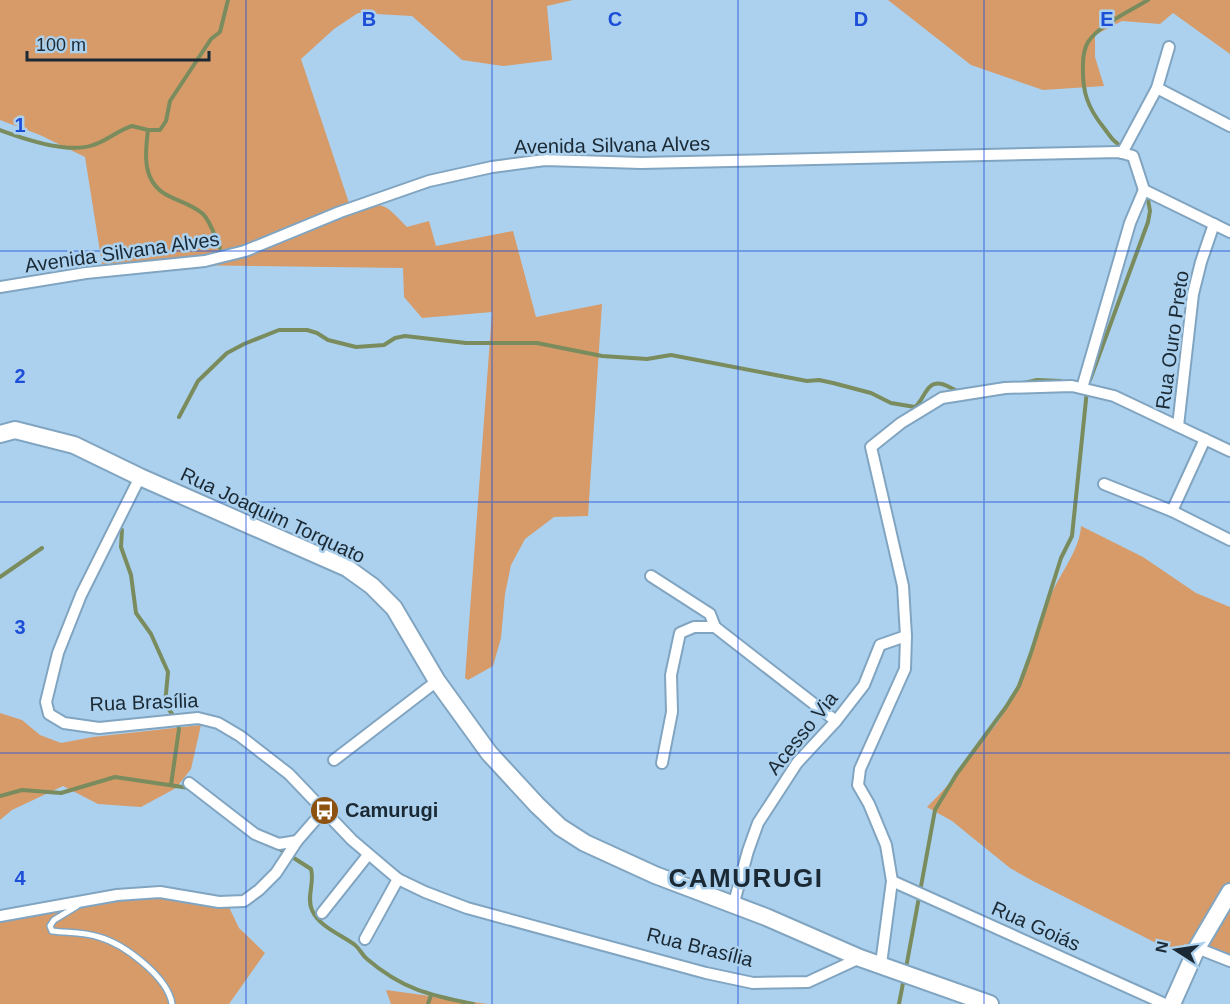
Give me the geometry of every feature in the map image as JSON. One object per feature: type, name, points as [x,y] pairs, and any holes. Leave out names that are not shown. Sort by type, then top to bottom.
[{"type":"street","points":[[1169,47],[1157,88],[1127,154],[1144,190],[1230,232]]},
{"type":"street","points":[[1157,88],[1230,126]]},
{"type":"street","name":"Avenida Silvana Alves","points":[[0,287],[86,273],[205,261],[245,250],[340,212],[429,181],[492,166],[545,160],[641,163],[1127,154]]},
{"type":"street","points":[[1082,388],[1130,223],[1144,190]]},
{"type":"street","name":"Rua Ouro Preto","points":[[1178,426],[1193,294],[1214,224]]},
{"type":"street","points":[[881,964],[892,881],[886,845],[869,804],[858,785],[860,769],[905,669],[906,636],[903,586],[871,447],[901,423],[942,398],[1005,388],[1072,386],[1114,396],[1230,451]]},
{"type":"street","name":"Rua Joaquim Torquato","points":[[0,434],[15,430],[74,445],[140,477],[348,568],[372,586],[394,608],[437,681],[489,753],[537,806],[560,827],[585,843],[656,875],[766,917],[860,958]]},
{"type":"street","points":[[1172,511],[1204,439]]},
{"type":"street","name":"Rua Brasília","points":[[140,477],[81,595],[58,653],[46,702],[50,714],[64,723],[99,728],[198,718],[218,723],[240,736],[289,774],[352,840],[398,879],[467,908],[706,974],[753,983],[808,982],[860,958]]},
{"type":"street","points":[[1104,484],[1172,511],[1230,540]]},
{"type":"street","points":[[651,576],[710,614],[715,627],[836,721]]},
{"type":"street","points":[[662,763],[672,711],[671,675],[680,633],[694,627],[715,627]]},
{"type":"street","name":"Acesso Via","points":[[733,906],[758,823],[797,763],[836,721],[864,685],[880,645],[906,636]]},
{"type":"street","points":[[334,760],[437,681]]},
{"type":"street","points":[[189,783],[255,834],[279,844],[297,841]]},
{"type":"street","points":[[0,916],[117,896],[160,892],[219,902],[244,901],[276,873],[297,841],[324,810]]},
{"type":"street","points":[[322,913],[368,855]]},
{"type":"street","points":[[365,939],[398,879]]},
{"type":"street","name":"Rua Goiás","points":[[892,881],[1165,1004]]},
{"type":"street","points":[[1172,1004],[1197,948],[1230,892]]},
{"type":"street","points":[[1197,948],[1230,961]]},
{"type":"street","points":[[860,958],[990,1004]]},
{"type":"lane","points":[[81,903],[54,920],[50,926],[52,932],[78,932],[102,937],[131,954],[159,978],[171,995],[172,1004]]},
{"type":"shaded area","points":[[0,0],[573,0],[547,6],[552,60],[503,66],[462,60],[412,16],[358,13],[334,29],[301,59],[350,206],[383,206],[393,212],[407,227],[429,221],[436,246],[513,231],[536,317],[602,304],[588,516],[554,517],[525,539],[511,565],[505,594],[501,638],[493,666],[468,680],[465,678],[492,312],[422,318],[404,297],[403,268],[102,264],[85,157],[40,135],[0,120]]},
{"type":"shaded area","points":[[888,0],[1230,0],[1230,54],[1173,13],[1160,24],[1122,21],[1095,35],[1095,57],[1104,86],[1043,90],[971,65]]},
{"type":"shaded area","points":[[1081,526],[1143,557],[1196,593],[1230,607],[1230,961],[1185,944],[1178,954],[1033,881],[1010,868],[952,821],[927,807],[998,722],[1008,704],[1052,593],[1077,543]]},
{"type":"shaded area","points":[[0,713],[22,720],[40,735],[61,743],[93,737],[201,725],[191,769],[176,788],[141,807],[98,804],[63,786],[12,810],[0,820]]},
{"type":"shaded area","points":[[181,893],[207,893],[220,896],[227,903],[239,928],[265,953],[229,1004],[0,1004],[0,921],[132,897],[165,898]]},
{"type":"shaded area","points":[[386,990],[488,1004],[391,1004]]},
{"type":"waterway","points":[[0,130],[34,141],[72,148],[98,143],[132,126],[160,130],[166,121],[170,101],[211,39],[220,32],[228,0]]},
{"type":"waterway","points":[[1123,147],[1110,136],[1090,106],[1083,82],[1084,53],[1088,42],[1099,30],[1148,0]]},
{"type":"waterway","points":[[148,130],[146,157],[152,181],[165,194],[203,214],[211,225],[220,248]]},
{"type":"waterway","points":[[1090,380],[1148,222],[1150,211],[1147,194]]},
{"type":"waterway","points":[[179,417],[198,381],[227,353],[279,330],[307,330],[328,340],[356,347],[384,345],[395,338],[405,336],[466,343],[537,343],[602,356],[647,359],[671,355],[807,381],[819,380],[871,393],[891,403],[915,407],[932,385],[942,384],[960,392]]},
{"type":"waterway","points":[[1024,383],[1037,380],[1061,381]]},
{"type":"waterway","points":[[906,968],[935,810],[956,775],[1019,686],[1061,558],[1072,536],[1087,390]]},
{"type":"waterway","points":[[122,530],[121,547],[131,575],[136,613],[151,634],[168,672],[165,704],[177,721],[179,729],[171,785]]},
{"type":"waterway","points":[[0,577],[42,548]]},
{"type":"waterway","points":[[0,796],[22,790],[61,793],[115,777],[189,788]]},
{"type":"waterway","points":[[275,846],[311,869],[310,905],[315,916],[325,926],[355,945],[380,969],[404,984],[429,994],[473,1004]]},
{"type":"waterway","points":[[899,1004],[904,978]]},
{"type":"waterway","points":[[428,1004],[431,995]]},
{"type":"place","name":"Camurugi","points":[[324,810]]},
{"type":"district","name":"CAMURUGI","points":[[746,878]]}]
